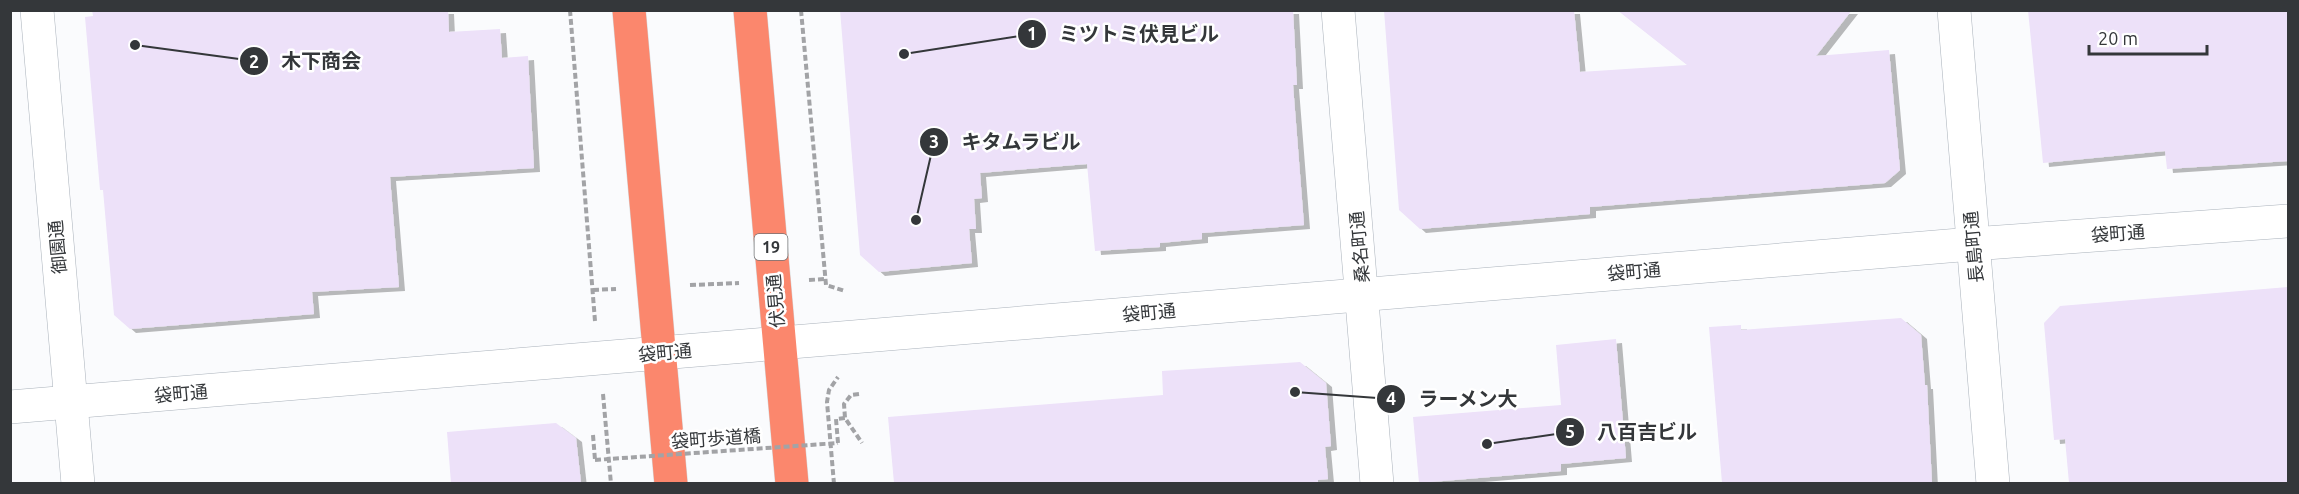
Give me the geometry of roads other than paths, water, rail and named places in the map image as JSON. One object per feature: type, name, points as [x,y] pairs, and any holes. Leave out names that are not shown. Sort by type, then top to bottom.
[{"type":"highway","points":[[629,10],[671,483]]},
{"type":"highway","name":"伏見通","points":[[750,10],[792,483]]},
{"type":"street","name":"御園通","points":[[37,10],[78,483]]},
{"type":"street","name":"桑名町通","points":[[1338,10],[1377,483]]},
{"type":"street","name":"長島町通","points":[[1954,10],[1993,483]]},
{"type":"street","name":"袋町通","points":[[10,407],[1972,244],[2289,221]]},
{"type":"place","name":"木下商会","points":[[135,45]]},
{"type":"place","name":"ミツトミ伏見ビル","points":[[904,54]]},
{"type":"place","name":"キタムラビル","points":[[916,220]]},
{"type":"place","name":"ラーメン大","points":[[1295,392]]},
{"type":"place","name":"八百吉ビル","points":[[1487,444]]}]
